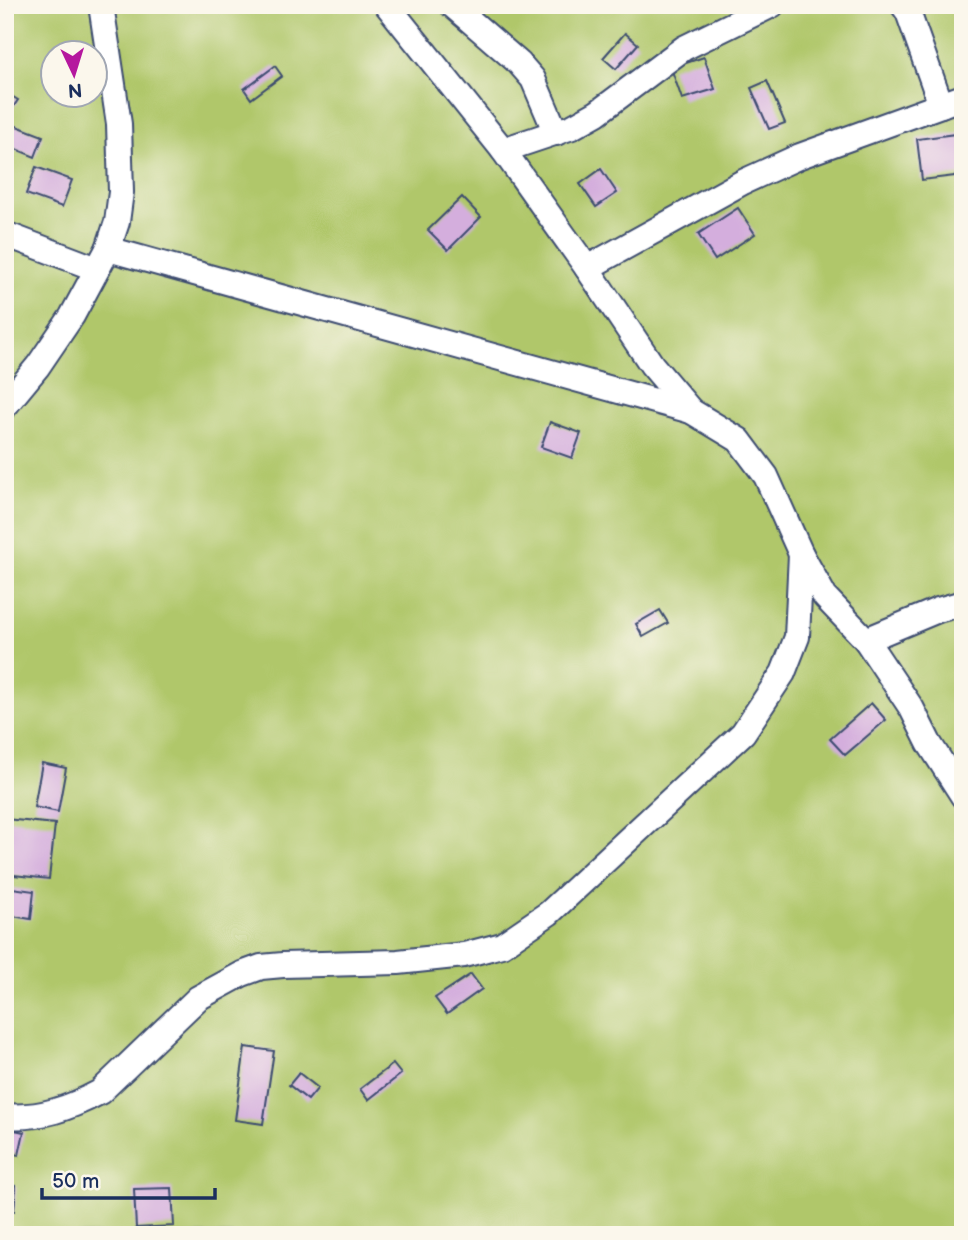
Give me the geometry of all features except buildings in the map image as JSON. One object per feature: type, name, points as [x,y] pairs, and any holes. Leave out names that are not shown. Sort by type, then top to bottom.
[{"type":"street","points":[[5,405],[38,366],[72,316],[103,259],[117,222],[121,192],[119,124],[101,5]]},
{"type":"street","points":[[387,5],[503,150],[652,365],[691,411]]},
{"type":"street","points":[[452,5],[519,63],[533,79],[555,133]]},
{"type":"street","points":[[503,150],[572,127],[597,113],[684,48],[772,5]]},
{"type":"street","points":[[587,268],[743,182],[800,156],[952,101],[920,43],[903,5]]},
{"type":"street","points":[[5,234],[691,411],[739,440],[765,476],[801,554],[825,597],[866,640],[912,709],[929,744],[963,796]]},
{"type":"street","points":[[5,1116],[23,1118],[44,1115],[82,1101],[100,1091],[198,998],[242,974],[261,967],[283,965],[398,962],[464,955],[502,945],[549,913],[743,733],[783,673],[797,637],[801,554]]},
{"type":"street","points":[[866,640],[938,610],[963,603]]},
{"type":"green space","points":[[5,5],[963,5],[963,1235],[5,1235]]}]
